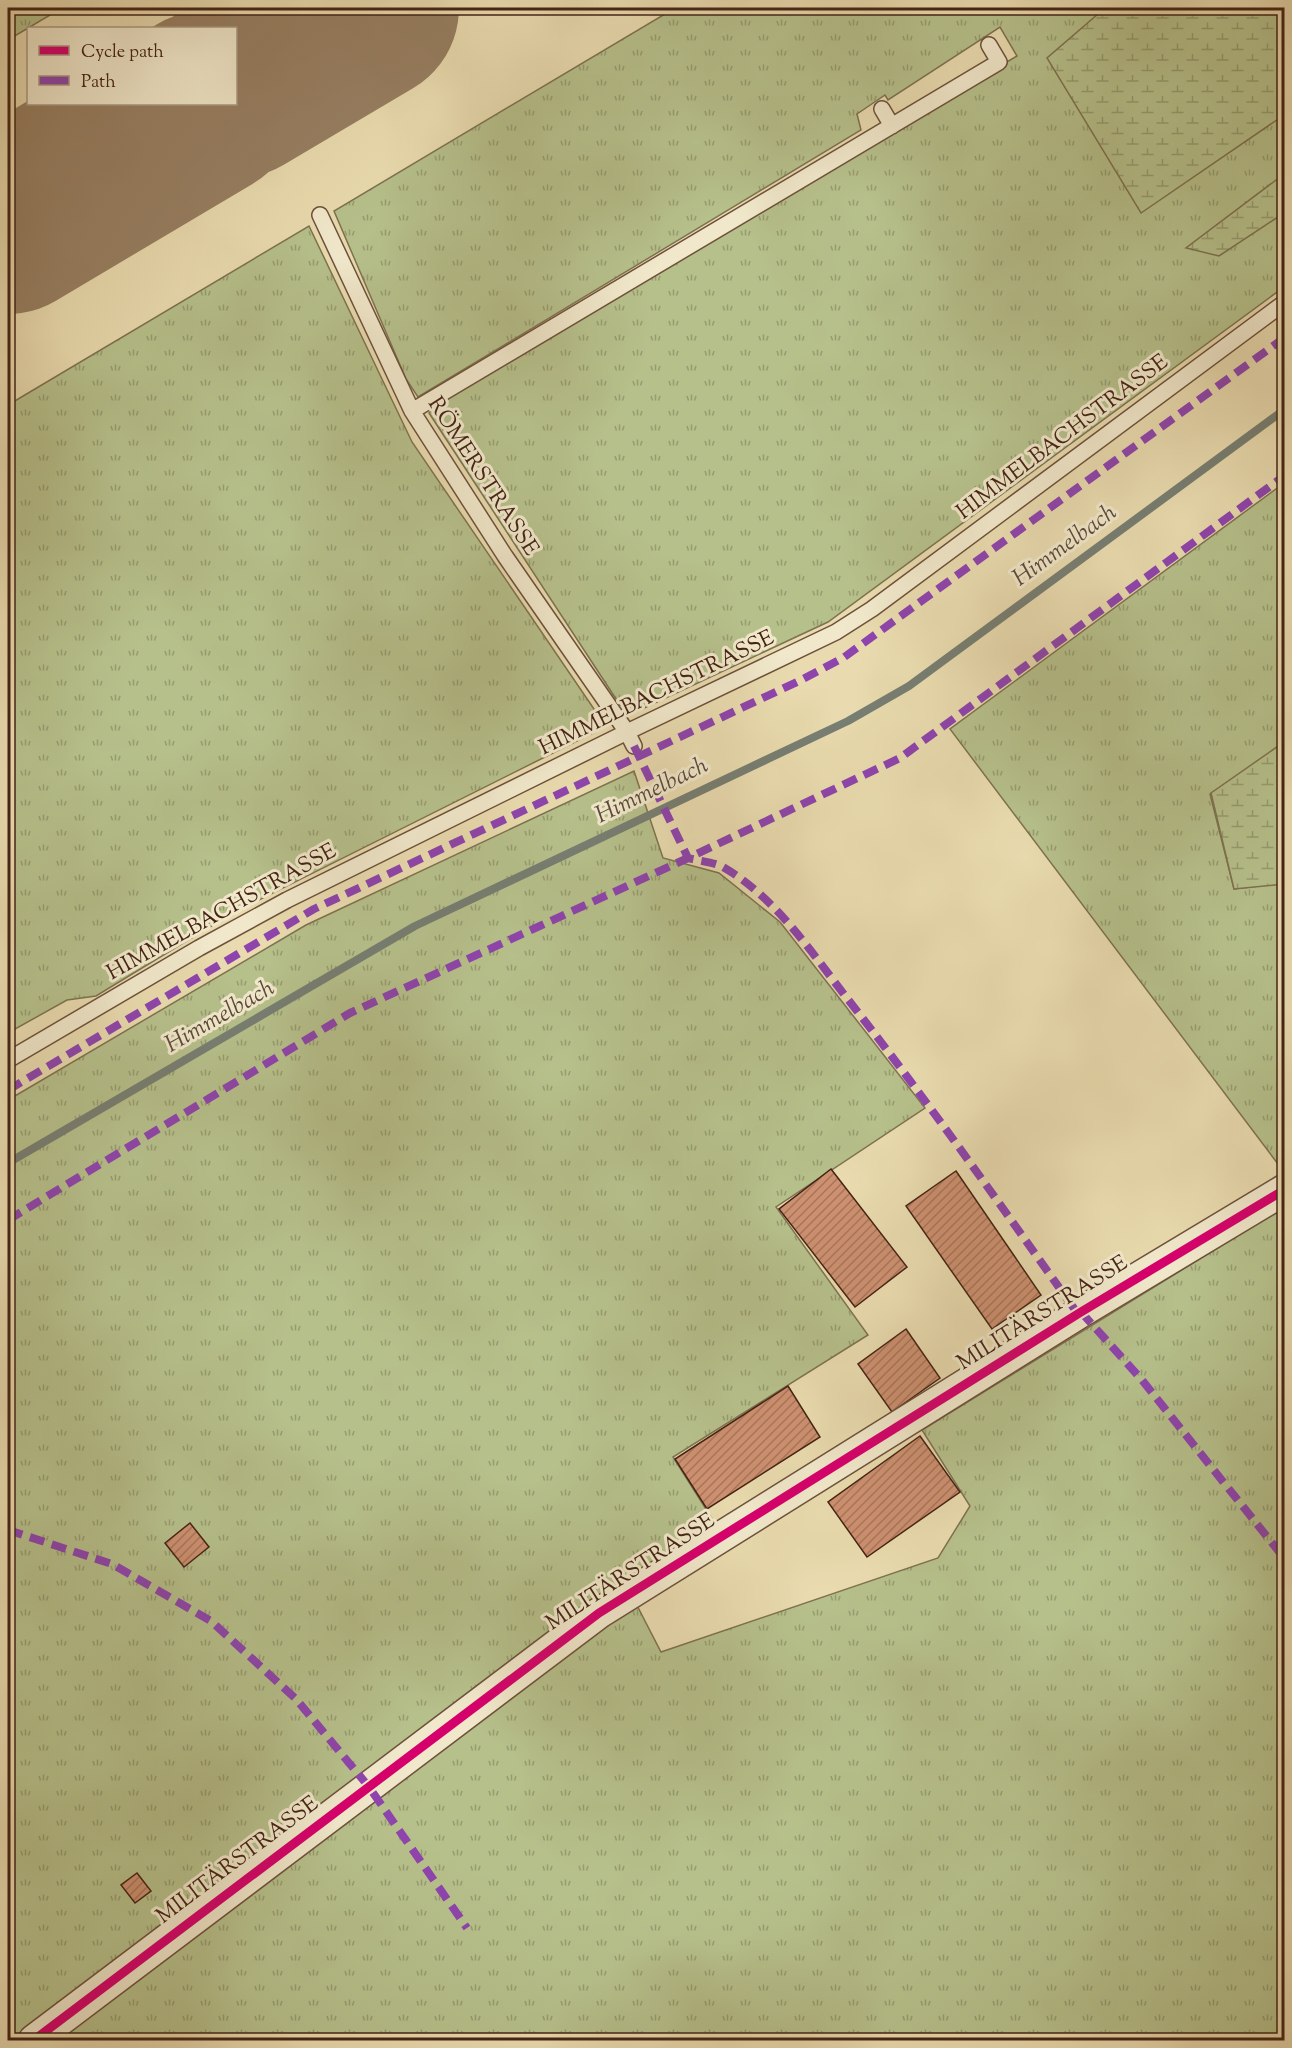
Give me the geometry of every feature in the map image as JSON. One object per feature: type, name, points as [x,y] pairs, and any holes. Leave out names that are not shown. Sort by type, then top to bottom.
[{"type":"street","name":"MILITÄRSTRASSE","points":[[34,2040],[599,1613],[1081,1312],[1284,1190]]},
{"type":"lane","points":[[412,411],[999,62],[989,45]]},
{"type":"lane","points":[[882,109],[892,126]]},
{"type":"lane","name":"RÖMERSTRASSE","points":[[320,215],[412,411],[505,556],[627,732],[634,746]]},
{"type":"lane","name":"HIMMELBACHSTRASSE","points":[[8,1060],[199,948],[287,900],[627,732],[836,632],[863,615],[1284,303]]},
{"type":"green space","points":[[8,8],[62,8],[27,27],[8,40]]},
{"type":"green space","points":[[675,8],[1284,8],[1284,287],[828,622],[638,711],[620,705],[429,413],[439,402],[1017,56],[1000,27],[888,100],[885,95],[857,114],[861,130],[418,397],[406,379],[334,211]]},
{"type":"green space","points":[[1105,8],[1284,8],[1284,115],[1141,213],[1047,58]]},
{"type":"green space","points":[[1284,174],[1284,213],[1219,256],[1186,248]]},
{"type":"green space","points":[[309,226],[412,442],[594,709],[593,733],[231,914],[96,996],[67,1000],[8,1033],[8,405]]},
{"type":"green space","points":[[1284,483],[1284,743],[1210,794],[1234,889],[1284,883],[1284,1172],[950,729]]},
{"type":"green space","points":[[1284,742],[1284,884],[1234,889],[1211,793]]},
{"type":"green space","points":[[634,771],[663,858],[719,873],[780,922],[925,1108],[776,1207],[868,1335],[673,1457],[716,1525],[626,1584],[661,1652],[938,1558],[970,1506],[922,1430],[1284,1207],[1284,2040],[8,2040],[8,1100],[306,925]]},
{"type":"building","points":[[831,1169],[907,1267],[855,1307],[779,1209]]},
{"type":"building","points":[[956,1171],[1041,1295],[992,1329],[906,1206]]},
{"type":"building","points":[[906,1329],[940,1378],[892,1412],[858,1364]]},
{"type":"building","points":[[788,1386],[820,1437],[707,1509],[675,1459]]},
{"type":"building","points":[[920,1436],[960,1492],[867,1557],[828,1502]]},
{"type":"building","points":[[190,1523],[209,1547],[184,1567],[165,1543]]},
{"type":"building","points":[[137,1873],[151,1891],[135,1903],[121,1885]]},
{"type":"waterway","name":"Himmelbach","points":[[8,1163],[415,926],[848,721],[909,686],[1284,410]]},
{"type":"taxiway","points":[[8,197],[91,170],[159,131]]},
{"type":"runway","points":[[237,84],[366,8]]},
{"type":"runway","points":[[8,221],[203,105]]},
{"type":"marked path","points":[[8,1090],[314,909],[799,681],[843,658],[1284,338]]},
{"type":"marked path","points":[[8,1220],[350,1013],[900,758],[1284,476]]},
{"type":"marked path","points":[[634,746],[688,858],[723,867],[760,895],[793,928],[909,1079],[1078,1314]]},
{"type":"marked path","points":[[1081,1312],[1142,1380],[1284,1558]]},
{"type":"marked path","points":[[8,1530],[112,1564],[211,1621],[296,1699],[369,1787],[467,1928]]},
{"type":"cycle path","points":[[34,2040],[599,1613],[1081,1312],[1284,1190]]}]
